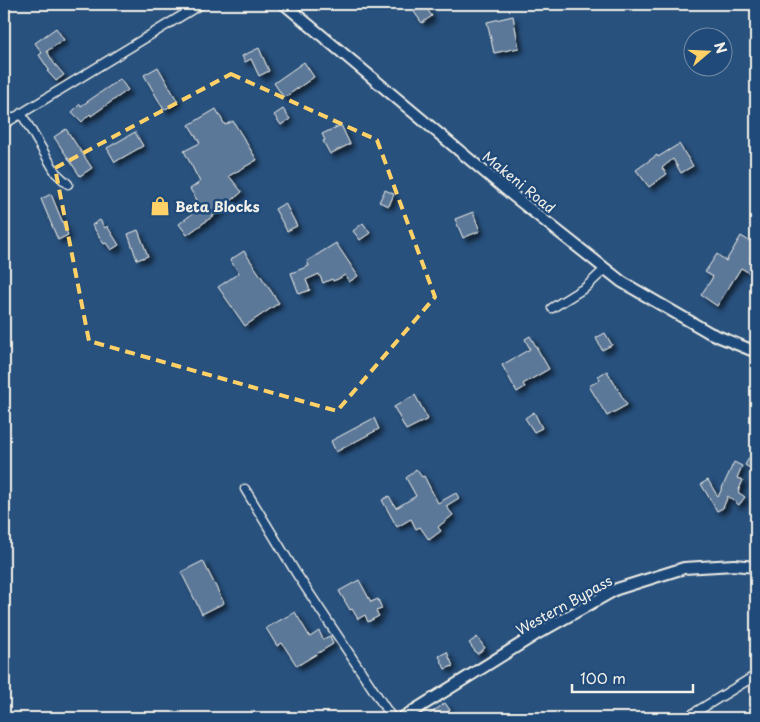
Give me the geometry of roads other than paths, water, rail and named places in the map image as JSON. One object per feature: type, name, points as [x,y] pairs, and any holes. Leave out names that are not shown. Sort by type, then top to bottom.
[{"type":"main road","name":"Makeni Road","points":[[284,4],[511,194],[622,282],[669,311],[710,333],[756,352]]},
{"type":"main road","name":"Western Bypass","points":[[402,718],[535,635],[617,589],[684,568],[734,565],[756,567]]},
{"type":"street","points":[[4,124],[201,4]]},
{"type":"street","points":[[21,113],[56,173],[68,184]]},
{"type":"street","points":[[552,308],[586,287],[605,269]]},
{"type":"street","points":[[246,489],[296,573],[392,718]]},
{"type":"street","points":[[686,718],[756,675]]},
{"type":"place","name":"Beta Blocks","points":[[160,206]]}]
